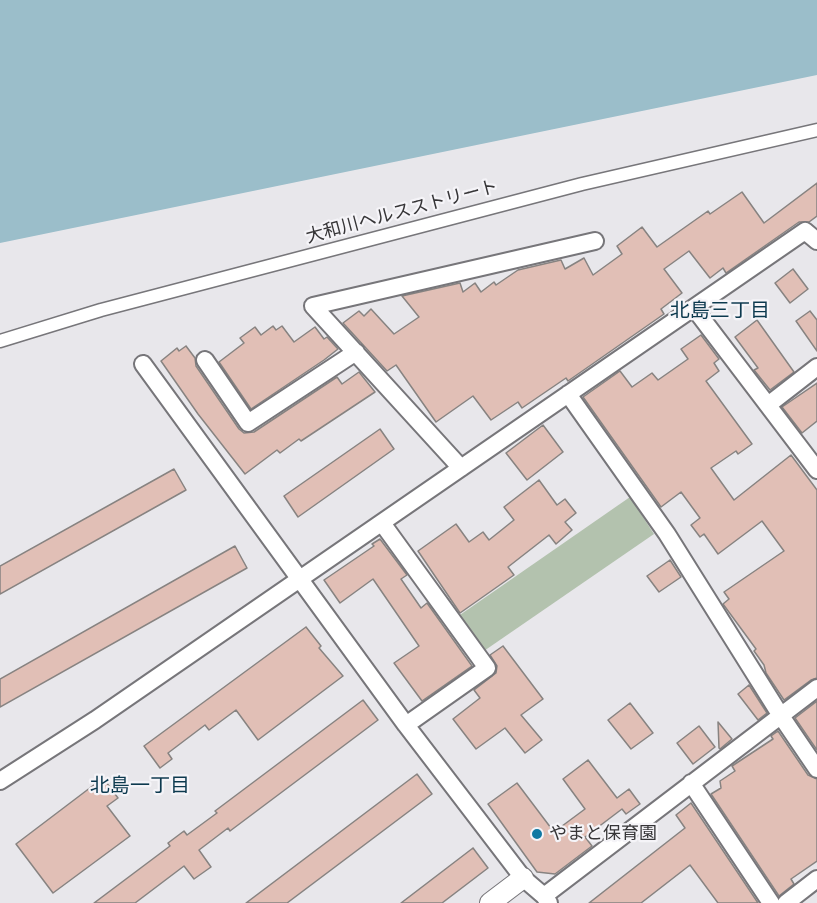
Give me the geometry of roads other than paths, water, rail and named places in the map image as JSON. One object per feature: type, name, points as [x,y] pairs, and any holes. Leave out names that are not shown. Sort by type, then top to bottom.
[{"type":"street","name":"大和川ヘルスストリート","points":[[0,341],[101,310],[570,187],[817,130]]},
{"type":"street","points":[[0,781],[95,720],[806,231],[817,242]]},
{"type":"street","points":[[461,468],[313,306],[595,241]]},
{"type":"street","points":[[694,308],[817,470]]},
{"type":"street","points":[[205,360],[248,423],[356,352]]},
{"type":"street","points":[[143,364],[406,725],[523,878],[547,899],[691,783],[817,688]]},
{"type":"street","points":[[768,405],[817,368]]},
{"type":"street","points":[[568,394],[666,534],[817,769]]},
{"type":"street","points":[[382,523],[487,668],[406,725]]},
{"type":"street","points":[[691,783],[771,903]]},
{"type":"street","points":[[490,903],[523,878]]},
{"type":"street","points":[[786,903],[817,879]]},
{"type":"water","points":[[0,0],[817,0],[817,75],[0,243]]},
{"type":"place","name":"やまと保育園","points":[[537,834]]},
{"type":"district","name":"北島三丁目","points":[[720,311]]},
{"type":"district","name":"北島一丁目","points":[[140,786]]}]
